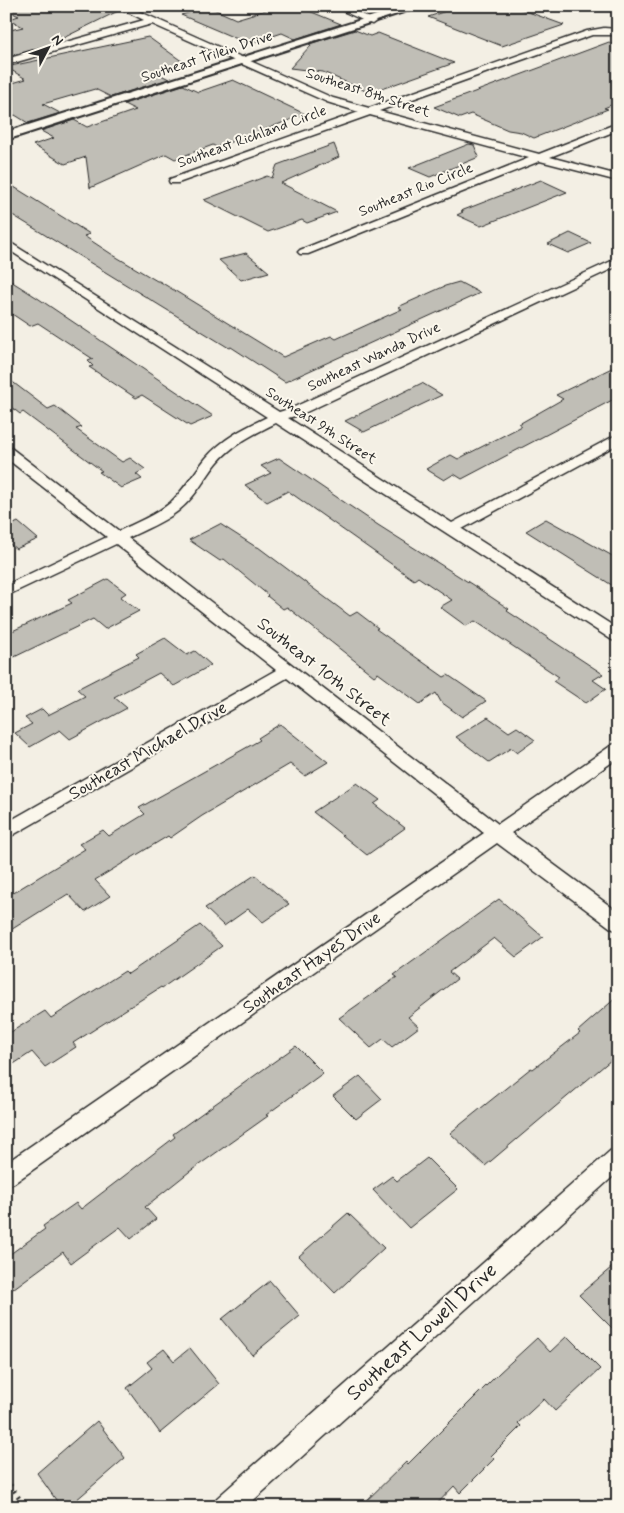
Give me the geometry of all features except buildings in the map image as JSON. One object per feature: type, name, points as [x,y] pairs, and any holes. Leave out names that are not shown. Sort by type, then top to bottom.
[{"type":"street","name":"Southeast 8th Street","points":[[119,6],[312,93],[368,112],[618,178]]},
{"type":"street","points":[[336,6],[372,21]]},
{"type":"street","name":"Southeast Trilein Drive","points":[[6,136],[417,6]]},
{"type":"street","points":[[6,62],[152,21]]},
{"type":"street","name":"Southeast Richland Circle","points":[[174,181],[590,33],[618,32]]},
{"type":"street","name":"Southeast Rio Circle","points":[[304,252],[618,126]]},
{"type":"street","name":"Southeast 9th Street","points":[[6,243],[618,636]]},
{"type":"street","name":"Southeast Wanda Drive","points":[[6,591],[173,508],[187,494],[212,460],[237,437],[278,417],[297,411],[618,261]]},
{"type":"street","points":[[452,530],[618,438]]},
{"type":"street","name":"Southeast 10th Street","points":[[6,451],[498,833],[618,923]]},
{"type":"street","name":"Southeast Michael Drive","points":[[6,832],[289,670]]},
{"type":"street","name":"Southeast Hayes Drive","points":[[6,1176],[618,749]]},
{"type":"street","name":"Southeast Lowell Drive","points":[[226,1507],[618,1158]]},
{"type":"path","points":[[6,1479],[25,1507]]}]
